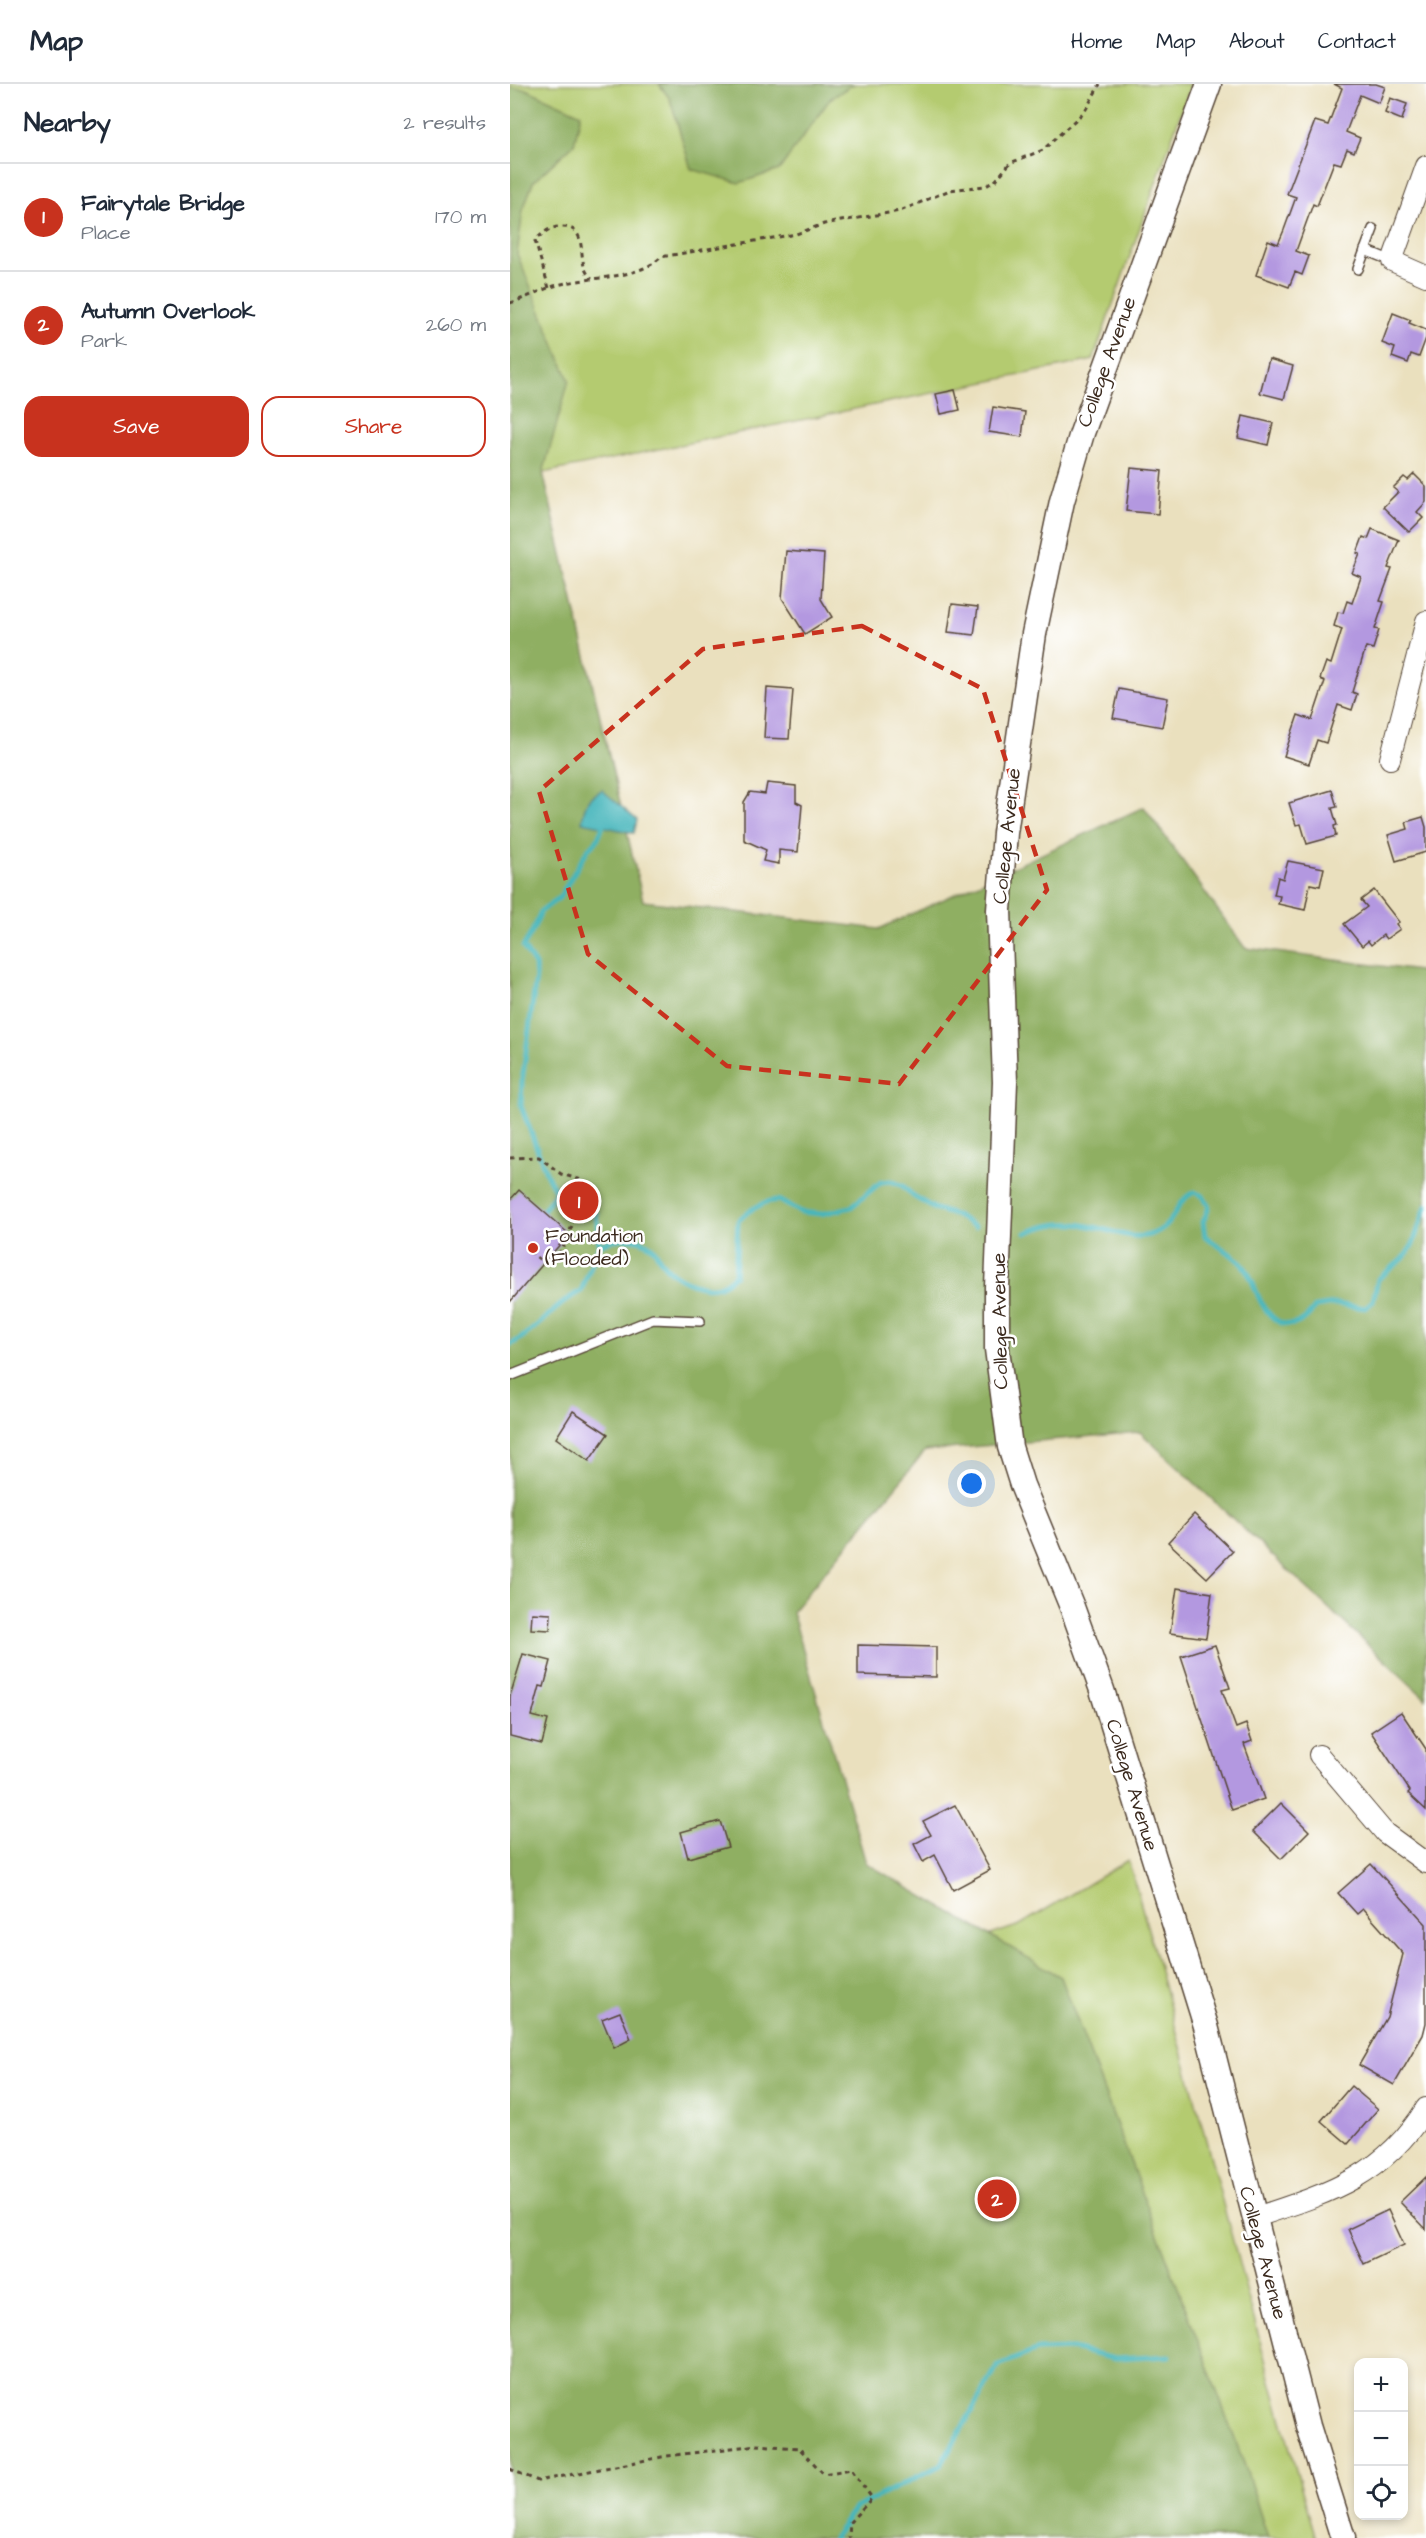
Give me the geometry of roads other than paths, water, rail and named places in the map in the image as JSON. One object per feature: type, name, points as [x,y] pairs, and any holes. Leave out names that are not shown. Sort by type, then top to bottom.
[{"type":"street","name":"College Avenue","points":[[1209,84],[1082,434],[1062,501],[1034,634],[1005,833],[999,910],[1005,1082],[997,1276],[997,1349],[1010,1447],[1022,1485],[1072,1606],[1102,1690],[1206,2026],[1253,2218],[1308,2426],[1343,2538]]},
{"type":"street","points":[[1426,166],[1392,261],[1426,276]]},
{"type":"street","points":[[1390,759],[1426,621]]},
{"type":"street","points":[[1319,1755],[1385,1833],[1426,1863]]},
{"type":"street","points":[[1253,2218],[1341,2187],[1370,2170],[1417,2124],[1426,2108]]},
{"type":"lane","points":[[1358,269],[1373,229]]},
{"type":"lane","points":[[1365,250],[1392,261]]},
{"type":"lane","points":[[510,1376],[653,1319],[700,1321]]},
{"type":"water","points":[[602,790],[637,820],[634,833],[582,822],[587,803]]},
{"type":"waterway","points":[[599,1245],[596,1213],[575,1197],[556,1192],[547,1175],[521,1106],[536,977],[535,965],[523,947],[541,911],[559,898],[588,849],[596,842],[603,826]]},
{"type":"waterway","points":[[510,1345],[581,1291],[599,1245],[612,1241],[633,1239],[646,1243],[652,1247],[663,1264],[680,1278],[692,1284],[714,1287],[724,1284],[735,1275],[738,1221],[749,1211],[766,1202],[778,1200],[801,1212],[821,1214],[851,1207],[881,1182],[891,1181],[903,1186],[913,1196],[935,1209],[958,1216],[975,1227]]},
{"type":"waterway","points":[[540,1215],[556,1192]]},
{"type":"waterway","points":[[1026,1233],[1051,1225],[1068,1224],[1085,1225],[1128,1235],[1149,1235],[1165,1226],[1182,1202],[1194,1192],[1203,1196],[1209,1207],[1203,1222],[1205,1236],[1241,1263],[1250,1276],[1261,1302],[1273,1318],[1280,1322],[1294,1324],[1301,1321],[1315,1307],[1335,1304],[1366,1308],[1373,1301],[1378,1279],[1404,1258],[1413,1244],[1426,1206]]},
{"type":"waterway","points":[[833,2538],[855,2508],[941,2465],[998,2365],[1038,2350],[1072,2349],[1115,2359],[1170,2356]]},
{"type":"place","name":"Fairytale Bridge","points":[[579,1201]]},
{"type":"place","name":"Foundation (Flooded)","points":[[533,1248]]},
{"type":"place","name":"Autumn Overlook","points":[[997,2199]]}]
